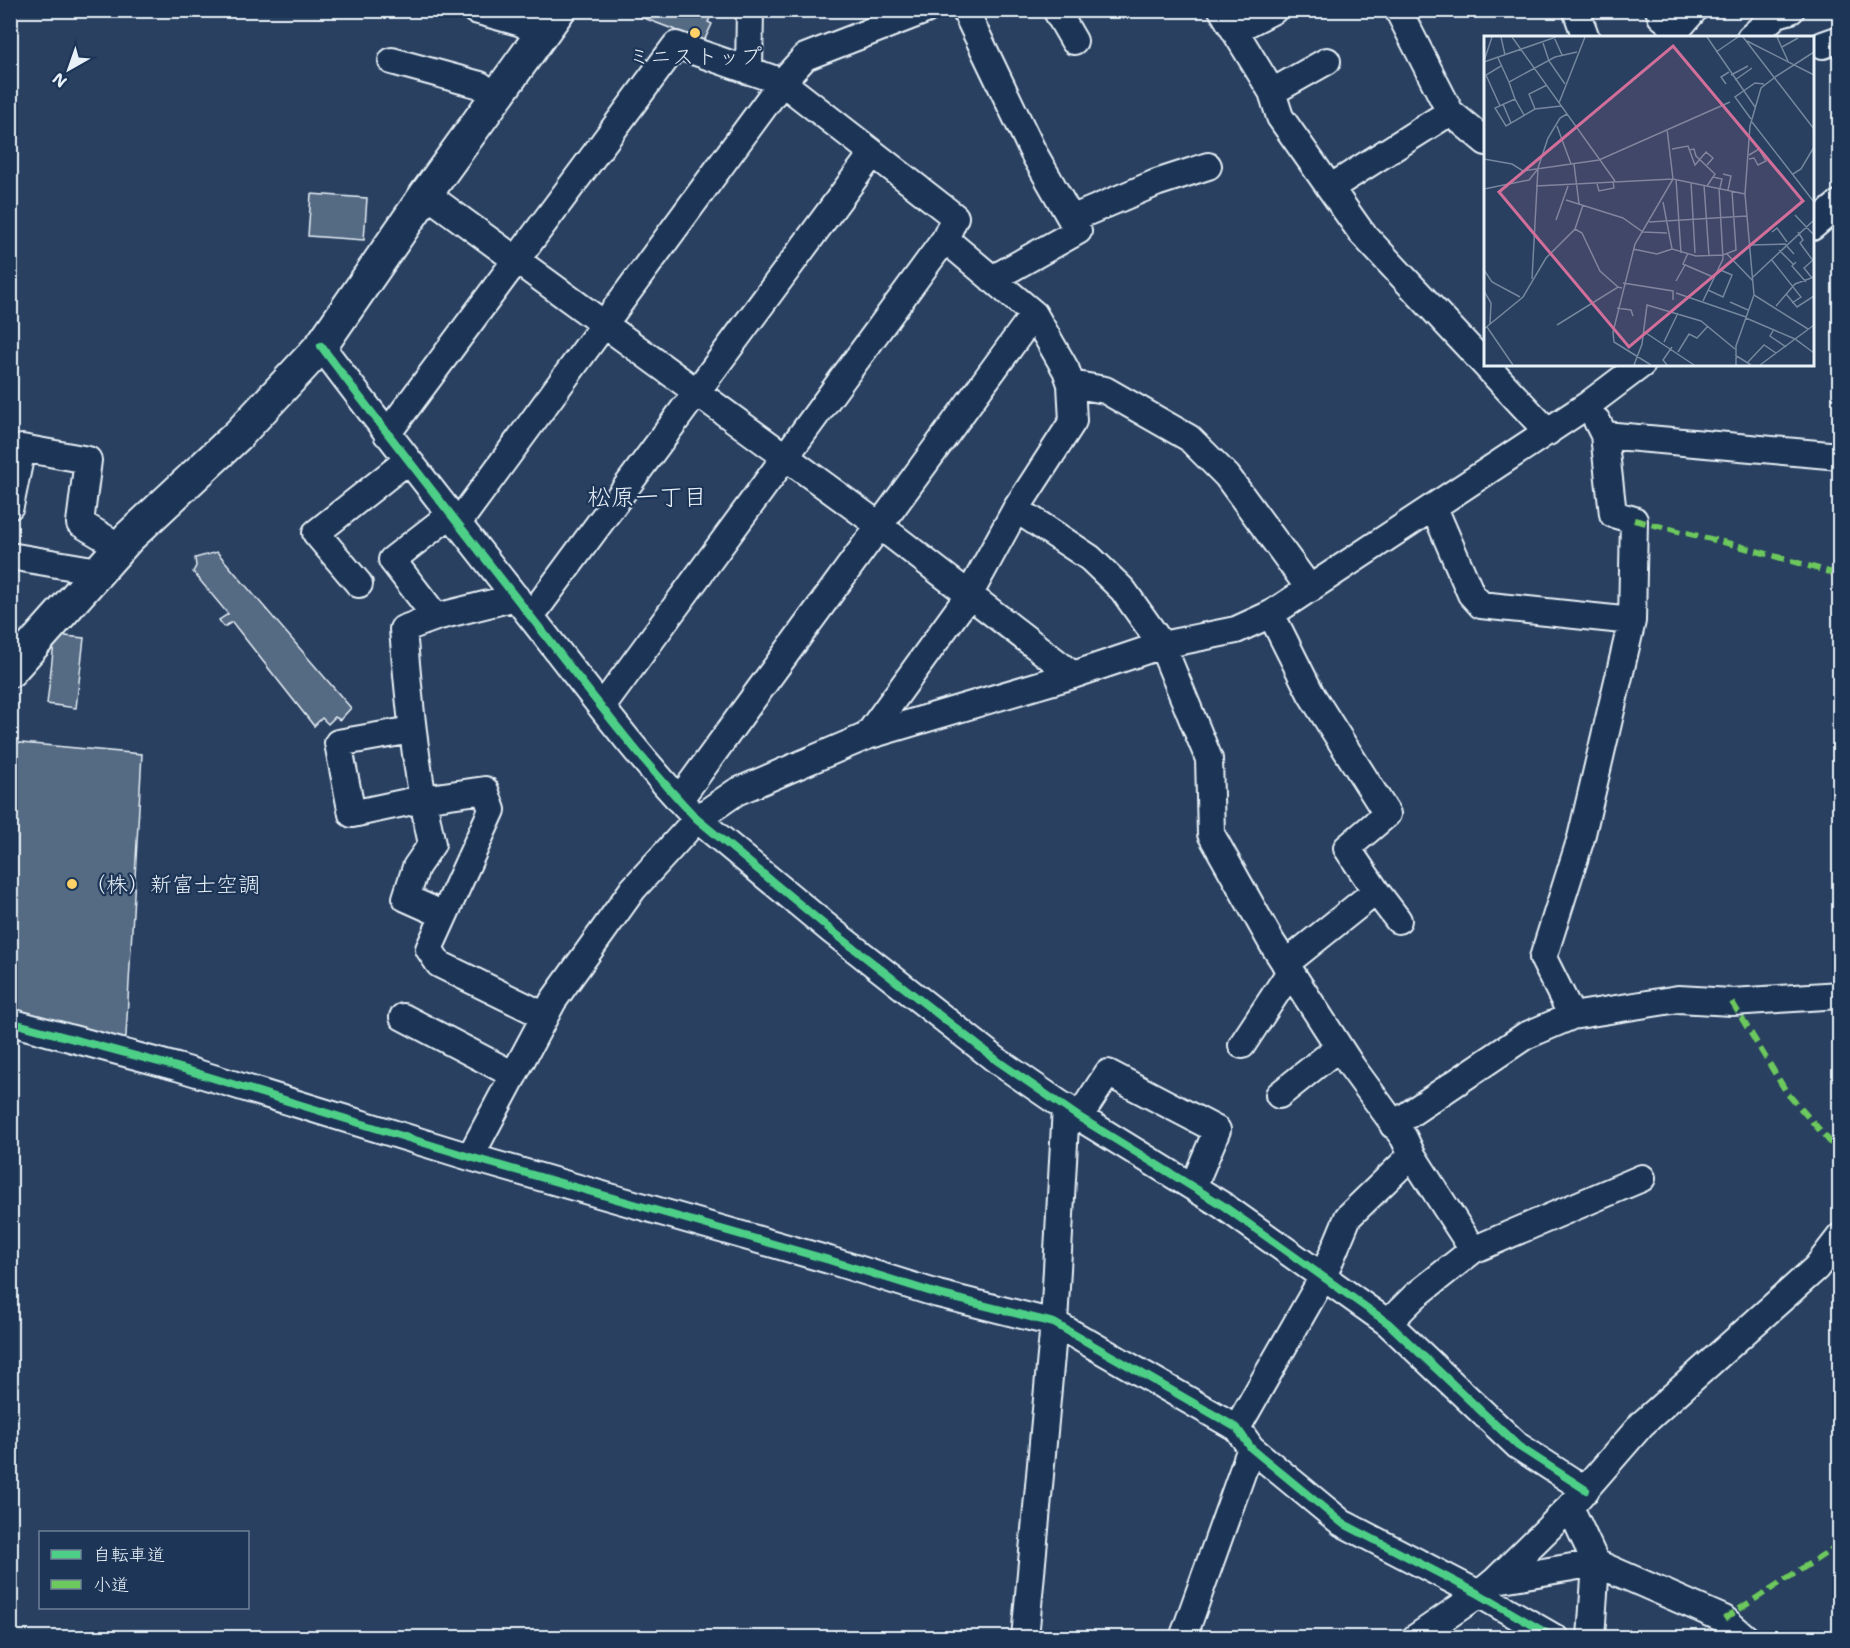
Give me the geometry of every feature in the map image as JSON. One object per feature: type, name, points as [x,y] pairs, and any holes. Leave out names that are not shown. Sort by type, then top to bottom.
[{"type":"main road","points":[[10,671],[120,547],[238,435],[321,346],[426,194],[559,10]]},
{"type":"street","points":[[475,10],[522,23],[541,36]]},
{"type":"street","points":[[750,10],[750,71]]},
{"type":"street","points":[[436,617],[392,560],[454,518],[605,325],[782,82],[805,57],[883,18],[926,10]]},
{"type":"street","points":[[965,10],[1033,152],[1078,231],[992,279]]},
{"type":"street","points":[[1056,10],[1074,41]]},
{"type":"street","points":[[1274,10],[1229,20],[1272,92],[1280,117],[1361,232],[1484,364]]},
{"type":"street","points":[[1576,10],[1585,36]]},
{"type":"street","points":[[1659,10],[1674,34],[1694,10]]},
{"type":"street","points":[[1752,36],[1778,14],[1791,10]]},
{"type":"street","points":[[1400,11],[1450,112],[1484,141]]},
{"type":"street","points":[[387,434],[676,45],[782,82],[955,218],[945,238],[602,706]]},
{"type":"street","points":[[392,61],[480,86],[496,97]]},
{"type":"street","points":[[1272,92],[1328,61]]},
{"type":"street","points":[[1330,188],[1450,112]]},
{"type":"street","points":[[444,915],[406,898],[416,867],[432,844],[422,799],[412,729],[403,629],[436,617],[523,606],[696,392],[873,153]]},
{"type":"street","points":[[1071,219],[1156,183],[1208,166]]},
{"type":"street","points":[[426,194],[880,526],[1073,675]]},
{"type":"street","points":[[1814,225],[1839,203]]},
{"type":"street","points":[[867,736],[969,595],[1016,509],[1073,421],[1071,384],[1066,370],[1034,314],[945,238]]},
{"type":"street","points":[[679,800],[1034,314]]},
{"type":"street","points":[[321,346],[387,434],[602,706],[679,800],[698,819],[832,931],[980,1047],[1072,1112],[1221,1204],[1388,1323],[1518,1446],[1578,1499],[1596,1563],[1591,1638]]},
{"type":"street","points":[[1486,366],[1548,432]]},
{"type":"street","points":[[470,1157],[553,1001],[633,888],[698,819],[736,792],[867,736],[1073,675],[1161,645],[1236,630],[1271,614],[1548,432],[1639,366]]},
{"type":"street","points":[[1071,384],[1105,390],[1189,438],[1227,476],[1310,589]]},
{"type":"street","points":[[1572,1016],[1543,958],[1581,838],[1632,621],[1634,520],[1613,514],[1604,435],[1589,404]]},
{"type":"street","points":[[1604,435],[1839,456]]},
{"type":"street","points":[[10,506],[22,448],[88,460],[80,524],[120,547]]},
{"type":"street","points":[[360,584],[316,533],[408,460]]},
{"type":"street","points":[[1434,508],[1471,594],[1481,605],[1632,621]]},
{"type":"street","points":[[1016,509],[1090,558],[1123,590],[1161,645],[1209,759],[1212,834],[1272,943],[1339,1047],[1404,1138],[1412,1155],[1473,1250]]},
{"type":"street","points":[[10,556],[98,572]]},
{"type":"street","points":[[1271,614],[1311,694],[1387,814],[1347,848],[1398,920]]},
{"type":"street","points":[[412,729],[338,743],[352,813],[422,799],[485,790],[492,810],[429,949],[439,964],[545,1016]]},
{"type":"street","points":[[1242,1046],[1288,968],[1376,891]]},
{"type":"street","points":[[1393,1125],[1525,1036],[1572,1016],[1678,999],[1732,1002],[1839,995]]},
{"type":"street","points":[[403,1017],[514,1075]]},
{"type":"street","points":[[10,1022],[177,1068],[470,1157],[829,1260],[938,1294],[1054,1323],[1244,1438],[1342,1523],[1488,1587],[1555,1638]]},
{"type":"street","points":[[1279,1095],[1339,1047]]},
{"type":"street","points":[[1025,1638],[1072,1112],[1108,1073],[1217,1130],[1193,1187]]},
{"type":"street","points":[[1183,1638],[1244,1438],[1323,1277],[1348,1217],[1412,1155]]},
{"type":"street","points":[[1388,1323],[1415,1296],[1473,1250],[1642,1178]]},
{"type":"street","points":[[1415,1638],[1488,1587],[1578,1499],[1642,1424],[1816,1268],[1839,1237]]},
{"type":"street","points":[[1488,1587],[1596,1563],[1724,1619],[1746,1638]]},
{"type":"building","name":"ミニストップ","points":[[638,10],[708,10],[713,12],[708,22],[712,24],[704,41],[636,15]]},
{"type":"building","points":[[311,194],[367,198],[364,240],[308,236]]},
{"type":"building","points":[[217,552],[351,708],[340,720],[335,717],[328,724],[322,718],[314,726],[232,622],[224,627],[219,620],[228,614],[193,572],[196,566],[195,558]]},
{"type":"building","points":[[55,635],[84,638],[76,708],[47,704]]},
{"type":"building","name":"（株）新富士空調","points":[[10,742],[142,754],[125,1053],[10,1015]]},
{"type":"marked path","points":[[1634,520],[1739,546],[1840,575]]},
{"type":"marked path","points":[[1732,1002],[1787,1093],[1840,1153]]},
{"type":"marked path","points":[[1724,1619],[1840,1544]]},
{"type":"cycle path","points":[[321,346],[608,715],[697,819],[832,931],[999,1062],[1079,1117],[1222,1205],[1388,1323],[1518,1446],[1586,1490]]},
{"type":"cycle path","points":[[10,1022],[177,1067],[470,1157],[829,1260],[938,1294],[1054,1323],[1237,1428],[1251,1448],[1342,1523],[1479,1594],[1555,1638]]},
{"type":"place","name":"ミニストップ","points":[[695,33]]},
{"type":"place","name":"（株）新富士空調","points":[[72,884]]},
{"type":"district","name":"松原一丁目","points":[[647,497]]}]
